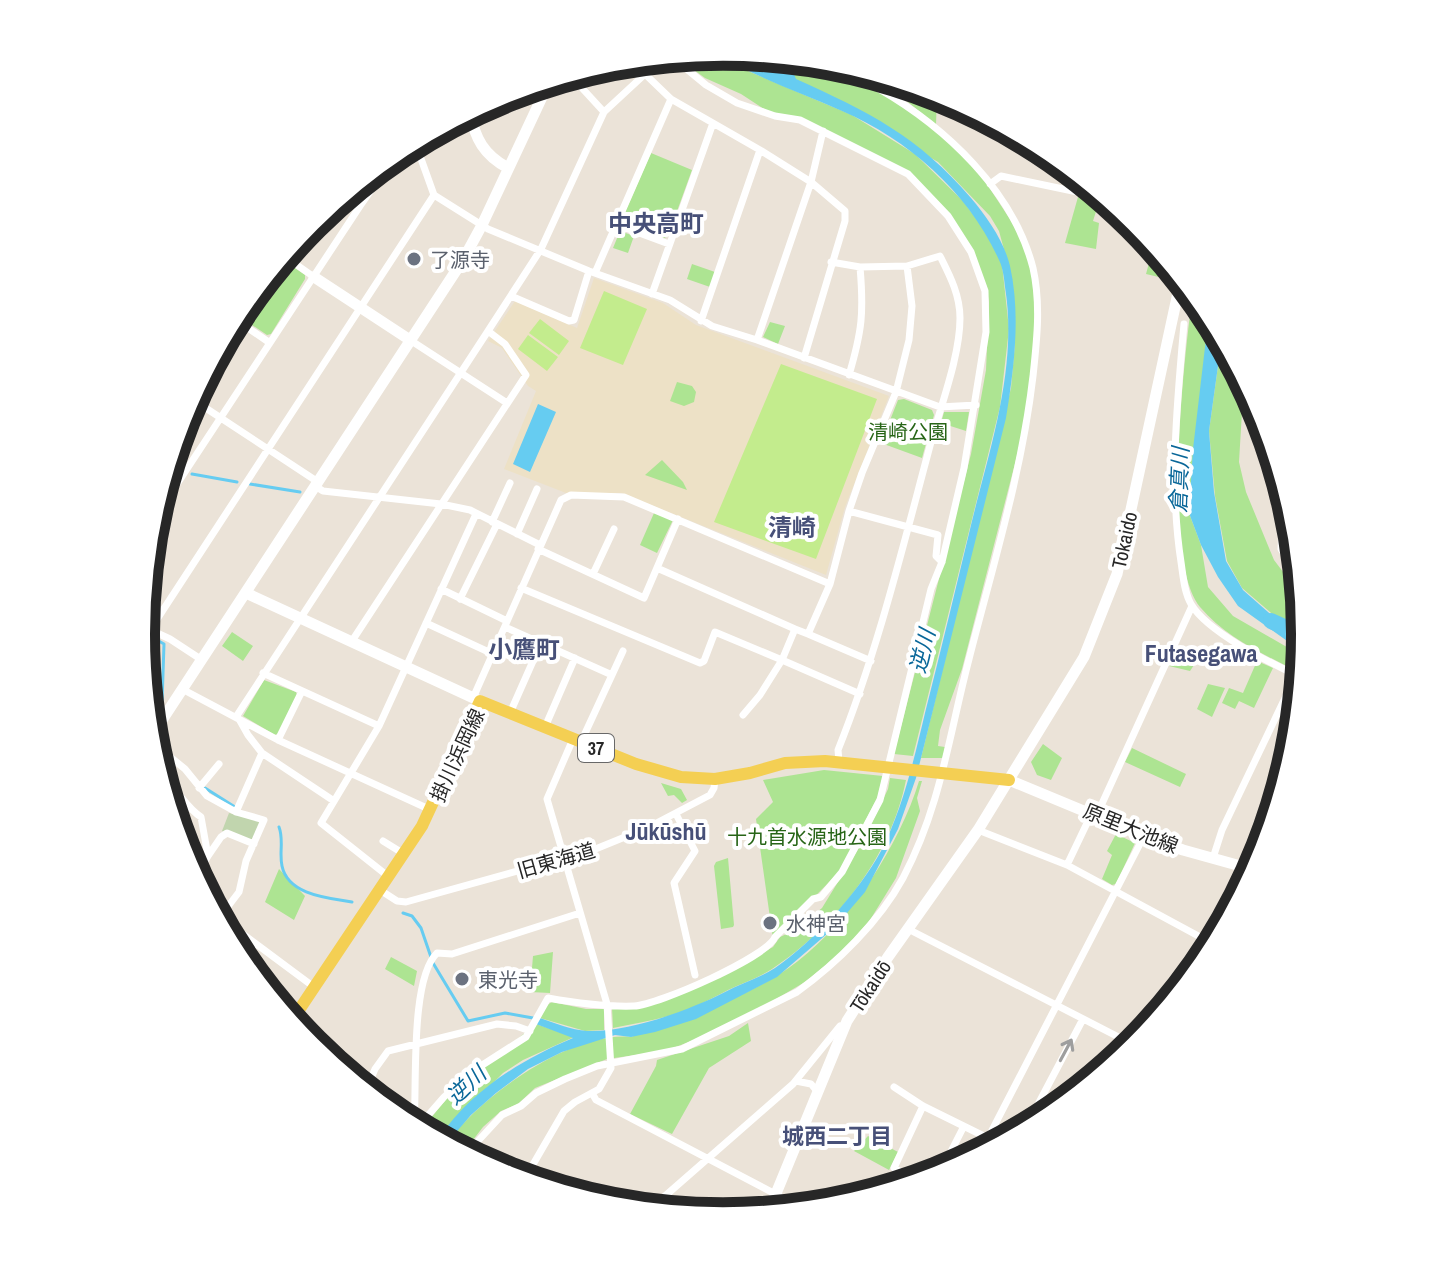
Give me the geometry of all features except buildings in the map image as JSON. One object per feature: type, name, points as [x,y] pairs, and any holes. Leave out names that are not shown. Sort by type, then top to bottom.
[{"type":"main road","points":[[162,721],[482,225],[543,95]]},
{"type":"main road","points":[[472,125],[483,149],[508,168]]},
{"type":"main road","points":[[314,277],[410,340]]},
{"type":"main road","name":"Tokaido","points":[[1009,780],[1084,657],[1113,590],[1178,292]]},
{"type":"main road","points":[[246,593],[477,699]]},
{"type":"main road","name":"掛川浜岡線","points":[[298,1011],[431,810],[477,699],[665,774],[715,779],[785,763],[839,761],[1009,780]]},
{"type":"main road","name":"原里大池線","points":[[1009,780],[1144,836],[1242,866]]},
{"type":"main road","name":"Tōkaidō","points":[[773,1201],[832,1052],[861,997],[978,830],[1009,780]]},
{"type":"street","points":[[425,1118],[452,1088],[502,1050],[526,1037],[548,998],[607,1006],[634,1006],[654,1001],[725,971],[772,945],[775,937],[813,899],[829,890],[842,872],[880,800],[931,589],[942,562],[976,405],[986,332],[985,291],[971,252],[948,216],[908,174],[800,120],[775,116],[737,103],[706,85],[684,67]]},
{"type":"street","points":[[238,718],[263,673],[541,249],[604,112],[648,71]]},
{"type":"street","points":[[645,74],[671,99],[811,182],[845,211],[845,221],[804,358]]},
{"type":"street","points":[[579,84],[604,112]]},
{"type":"street","points":[[474,1145],[492,1123],[536,1093],[611,1062],[682,1049],[797,992],[827,970],[873,920],[903,879],[935,803],[954,716],[1014,486],[1029,409],[1038,297],[1021,233],[990,184],[935,126],[879,89],[882,88]]},
{"type":"street","points":[[511,296],[569,321],[574,320],[592,272],[671,99]]},
{"type":"street","points":[[652,294],[713,123]]},
{"type":"street","points":[[757,340],[811,182],[823,131]]},
{"type":"street","points":[[701,321],[760,150]]},
{"type":"street","points":[[418,156],[434,195],[482,225],[592,272],[670,300],[701,321],[849,375],[940,407],[976,405]]},
{"type":"street","points":[[990,184],[1001,176],[1082,193]]},
{"type":"street","points":[[174,489],[375,185]]},
{"type":"street","points":[[156,614],[269,448],[434,195]]},
{"type":"street","points":[[354,202],[360,206]]},
{"type":"street","points":[[615,224],[669,244]]},
{"type":"street","points":[[831,262],[860,267],[907,266],[940,256],[957,292],[960,319],[955,354],[908,528],[871,661],[838,750],[839,761]]},
{"type":"street","points":[[294,263],[314,277]]},
{"type":"street","points":[[808,634],[830,584],[849,511],[896,392],[909,340],[912,306],[907,266]]},
{"type":"street","points":[[849,375],[864,311],[860,267]]},
{"type":"street","points":[[1184,324],[1176,518],[1184,581],[1192,606],[1218,630],[1291,673]]},
{"type":"street","points":[[246,327],[270,343]]},
{"type":"street","points":[[352,641],[526,375],[505,344],[488,331]]},
{"type":"street","points":[[410,340],[507,403]]},
{"type":"street","points":[[203,406],[269,448],[323,491],[470,510],[644,598],[678,519]]},
{"type":"street","points":[[460,599],[510,483]]},
{"type":"street","points":[[517,534],[537,489]]},
{"type":"street","points":[[477,699],[539,547],[561,500],[571,495],[624,497],[830,584]]},
{"type":"street","points":[[849,511],[938,535],[936,556],[942,562]]},
{"type":"street","points":[[389,877],[321,823],[379,726],[476,514]]},
{"type":"street","points":[[593,574],[614,529]]},
{"type":"street","points":[[1282,529],[1281,549],[1287,558]]},
{"type":"street","points":[[657,568],[871,661]]},
{"type":"street","points":[[521,588],[700,663],[704,661],[715,632],[860,694]]},
{"type":"street","points":[[441,589],[541,643],[612,675]]},
{"type":"street","points":[[1067,865],[1088,821],[1100,808],[1192,606]]},
{"type":"street","points":[[426,623],[493,654]]},
{"type":"street","points":[[743,715],[782,660],[795,629]]},
{"type":"street","points":[[155,632],[202,660]]},
{"type":"street","points":[[510,713],[541,643]]},
{"type":"street","points":[[530,1169],[564,1111],[603,1086],[610,1073],[607,1006],[547,799],[623,651]]},
{"type":"street","points":[[545,727],[575,658]]},
{"type":"street","points":[[263,673],[379,726]]},
{"type":"street","points":[[182,689],[278,740],[431,810]]},
{"type":"street","points":[[278,740],[302,691]]},
{"type":"street","points":[[1213,858],[1222,830],[1288,699]]},
{"type":"street","points":[[238,718],[262,753],[334,801]]},
{"type":"street","points":[[236,812],[262,753]]},
{"type":"street","points":[[168,754],[185,769],[199,788],[236,812],[264,820],[246,861],[239,892],[225,908]]},
{"type":"street","points":[[199,788],[219,764]]},
{"type":"street","name":"旧東海道","points":[[380,890],[397,901],[406,902],[621,840],[710,795],[715,779]]},
{"type":"street","points":[[178,794],[187,808],[201,817],[208,856]]},
{"type":"street","points":[[676,814],[695,851],[674,883],[695,975]]},
{"type":"street","points":[[978,830],[1067,865],[1203,939]]},
{"type":"street","points":[[204,864],[227,833],[254,844]]},
{"type":"street","points":[[988,1137],[1144,836]]},
{"type":"street","points":[[383,841],[404,854]]},
{"type":"street","points":[[416,1112],[415,1045],[431,959],[437,953],[452,954],[580,913]]},
{"type":"street","points":[[908,929],[1122,1039]]},
{"type":"street","points":[[240,933],[314,987]]},
{"type":"street","points":[[661,1199],[796,1081],[827,1045],[861,997]]},
{"type":"street","points":[[1035,1109],[1083,1019]]},
{"type":"street","points":[[370,1080],[388,1051],[497,1024],[532,1028]]},
{"type":"street","points":[[796,1081],[811,1084],[817,1091]]},
{"type":"street","points":[[894,1087],[923,1106],[987,1138]]},
{"type":"street","points":[[592,1093],[596,1100],[785,1199]]},
{"type":"street","points":[[904,1174],[894,1168],[923,1106]]},
{"type":"street","points":[[948,1156],[964,1126]]},
{"type":"shaded area","points":[[594,278],[663,303],[696,325],[889,396],[845,507],[826,575],[621,493],[566,493],[504,469],[536,391],[528,386],[502,348],[488,341],[515,301],[577,328]]},
{"type":"shaded area","points":[[155,644],[161,646],[158,691]]},
{"type":"green space","points":[[737,66],[852,115],[915,154],[963,201],[984,229],[1002,264],[1009,329],[1000,407],[913,756],[894,754],[971,454],[986,370],[989,302],[986,285],[953,222],[908,174],[800,120],[775,116],[741,94],[705,78],[690,67]]},
{"type":"green space","points":[[774,68],[880,88],[942,134],[979,172],[1023,239],[1038,297],[1029,409],[962,669],[940,730],[938,746],[945,747],[943,758],[921,758],[1011,388],[1015,343],[1012,279],[999,231],[990,216],[938,162]]},
{"type":"green space","points":[[898,94],[937,107],[936,125]]},
{"type":"green space","points":[[651,153],[692,170],[668,236],[664,238],[624,223],[622,219]]},
{"type":"green space","points":[[1078,197],[1090,200],[1098,207],[1093,221],[1099,223],[1096,249],[1065,243]]},
{"type":"green space","points":[[620,231],[634,236],[628,253],[613,248]]},
{"type":"green space","points":[[1149,263],[1155,264],[1167,279],[1167,279],[1146,274]]},
{"type":"green space","points":[[692,264],[715,272],[710,287],[687,279]]},
{"type":"green space","points":[[291,265],[305,275],[305,279],[271,334],[267,335],[249,323]]},
{"type":"green space","points":[[604,291],[647,309],[623,365],[580,348]]},
{"type":"green space","points":[[1191,311],[1207,336],[1189,513],[1201,545],[1208,587],[1233,616],[1292,650],[1291,668],[1222,628],[1200,607],[1188,582],[1181,547],[1178,503],[1185,361]]},
{"type":"green space","points":[[540,319],[569,341],[559,355],[529,333]]},
{"type":"green space","points":[[770,322],[785,326],[778,344],[763,337]]},
{"type":"green space","points":[[528,335],[558,357],[547,371],[518,349]]},
{"type":"green space","points":[[1219,356],[1243,403],[1239,462],[1246,492],[1274,560],[1289,580],[1292,631],[1242,588],[1227,561],[1215,496],[1209,431]]},
{"type":"green space","points":[[781,364],[877,399],[816,559],[714,522]]},
{"type":"green space","points":[[677,382],[692,386],[696,392],[694,402],[684,406],[670,401]]},
{"type":"green space","name":"清崎公園","points":[[904,399],[932,410],[934,415],[922,458],[881,443],[898,400]]},
{"type":"green space","points":[[944,412],[969,412],[966,431],[941,423]]},
{"type":"green space","points":[[662,460],[683,482],[687,490],[645,475]]},
{"type":"green space","points":[[654,513],[673,520],[657,553],[640,545]]},
{"type":"green space","points":[[232,632],[253,646],[243,661],[222,646]]},
{"type":"green space","points":[[1178,646],[1198,659],[1190,671],[1169,666]]},
{"type":"green space","points":[[1257,661],[1273,668],[1254,708],[1239,701],[1235,709],[1222,703],[1229,688],[1243,693]]},
{"type":"green space","points":[[264,680],[297,695],[279,733],[275,735],[243,716]]},
{"type":"green space","points":[[1208,684],[1225,688],[1212,717],[1197,709]]},
{"type":"green space","points":[[1043,744],[1062,758],[1051,780],[1037,775],[1031,762]]},
{"type":"green space","points":[[1132,748],[1186,774],[1180,787],[1125,762]]},
{"type":"green space","name":"十九首水源地公園","points":[[824,770],[883,776],[878,796],[840,871],[773,939],[756,819],[773,802],[763,780]]},
{"type":"green space","points":[[890,778],[906,780],[899,808],[874,862],[839,911],[796,952],[761,975],[679,1013],[613,1028],[612,1008],[636,1009],[732,969],[773,947],[780,937],[795,930],[822,908],[865,838]]},
{"type":"green space","points":[[919,781],[922,781],[917,798],[920,811],[896,878],[870,920],[842,952],[805,982],[710,1034],[665,1051],[607,1059],[535,1088],[518,1104],[501,1111],[471,1143],[454,1135],[504,1087],[555,1056],[582,1044],[607,1038],[631,1037],[718,1005],[780,974],[798,961],[836,925],[871,880]]},
{"type":"green space","points":[[661,783],[681,789],[687,800],[682,803],[674,795],[668,796]]},
{"type":"green space","points":[[229,813],[261,821],[252,842],[222,831]]},
{"type":"green space","points":[[1116,834],[1135,843],[1116,884],[1112,885],[1102,879],[1112,855],[1107,851]]},
{"type":"green space","points":[[728,858],[734,925],[721,929],[714,866],[716,862]]},
{"type":"green space","points":[[279,869],[305,896],[294,920],[265,902]]},
{"type":"green space","points":[[553,952],[550,993],[530,992],[533,956]]},
{"type":"green space","points":[[391,957],[417,971],[414,986],[385,969]]},
{"type":"green space","points":[[552,1002],[586,1009],[604,1009],[604,1030],[585,1031],[540,1018]]},
{"type":"green space","points":[[748,1023],[751,1041],[709,1068],[672,1134],[630,1114],[657,1060],[729,1036]]},
{"type":"green space","points":[[536,1024],[574,1037],[523,1060],[503,1073],[446,1131],[429,1120],[453,1091]]},
{"type":"green space","points":[[868,1136],[898,1152],[889,1170],[854,1151]]},
{"type":"water","points":[[741,66],[792,70],[796,79],[847,103],[912,142],[951,176],[977,205],[1004,248],[1010,266],[1015,304],[1015,342],[1006,418],[916,778],[898,829],[865,892],[835,927],[777,977],[696,1019],[631,1037],[615,1035],[562,1052],[528,1069],[496,1093],[454,1135],[445,1130],[481,1092],[516,1067],[573,1038],[536,1024],[540,1018],[587,1031],[639,1024],[711,999],[769,972],[790,957],[834,915],[871,867],[896,818],[907,783],[1000,407],[1008,347],[1004,280],[1001,266],[971,213],[954,191],[913,153],[867,123]]},
{"type":"water","points":[[1206,335],[1219,356],[1209,431],[1214,492],[1226,561],[1243,590],[1292,633],[1292,644],[1238,606],[1201,545],[1189,513]]},
{"type":"water","points":[[538,404],[556,412],[530,472],[513,464]]},
{"type":"waterway","points":[[192,474],[237,482]]},
{"type":"waterway","points":[[250,484],[300,492]]},
{"type":"waterway","name":"倉真川","points":[[1271,621],[1292,631]]},
{"type":"waterway","points":[[155,639],[164,644],[162,703]]},
{"type":"waterway","points":[[205,788],[235,807]]},
{"type":"waterway","points":[[279,827],[282,866],[292,883],[310,893],[352,902]]},
{"type":"waterway","points":[[403,913],[412,916],[421,928],[433,963],[468,1021],[505,1013],[533,1018]]},
{"type":"place","name":"了源寺","points":[[414,259]]},
{"type":"place","name":"水神宮","points":[[770,923]]},
{"type":"place","name":"東光寺","points":[[462,979]]},
{"type":"district","name":"中央高町","points":[[656,223]]},
{"type":"district","name":"清崎","points":[[792,527]]},
{"type":"district","name":"小鷹町","points":[[524,649]]},
{"type":"district","name":"Futasegawa","points":[[1201,653]]},
{"type":"district","name":"Jūkūshū","points":[[666,831]]},
{"type":"district","name":"城西二丁目","points":[[837,1136]]},
{"type":"water label","name":"逆川","points":[[922,651]]},
{"type":"water label","name":"逆川","points":[[466,1085]]}]
